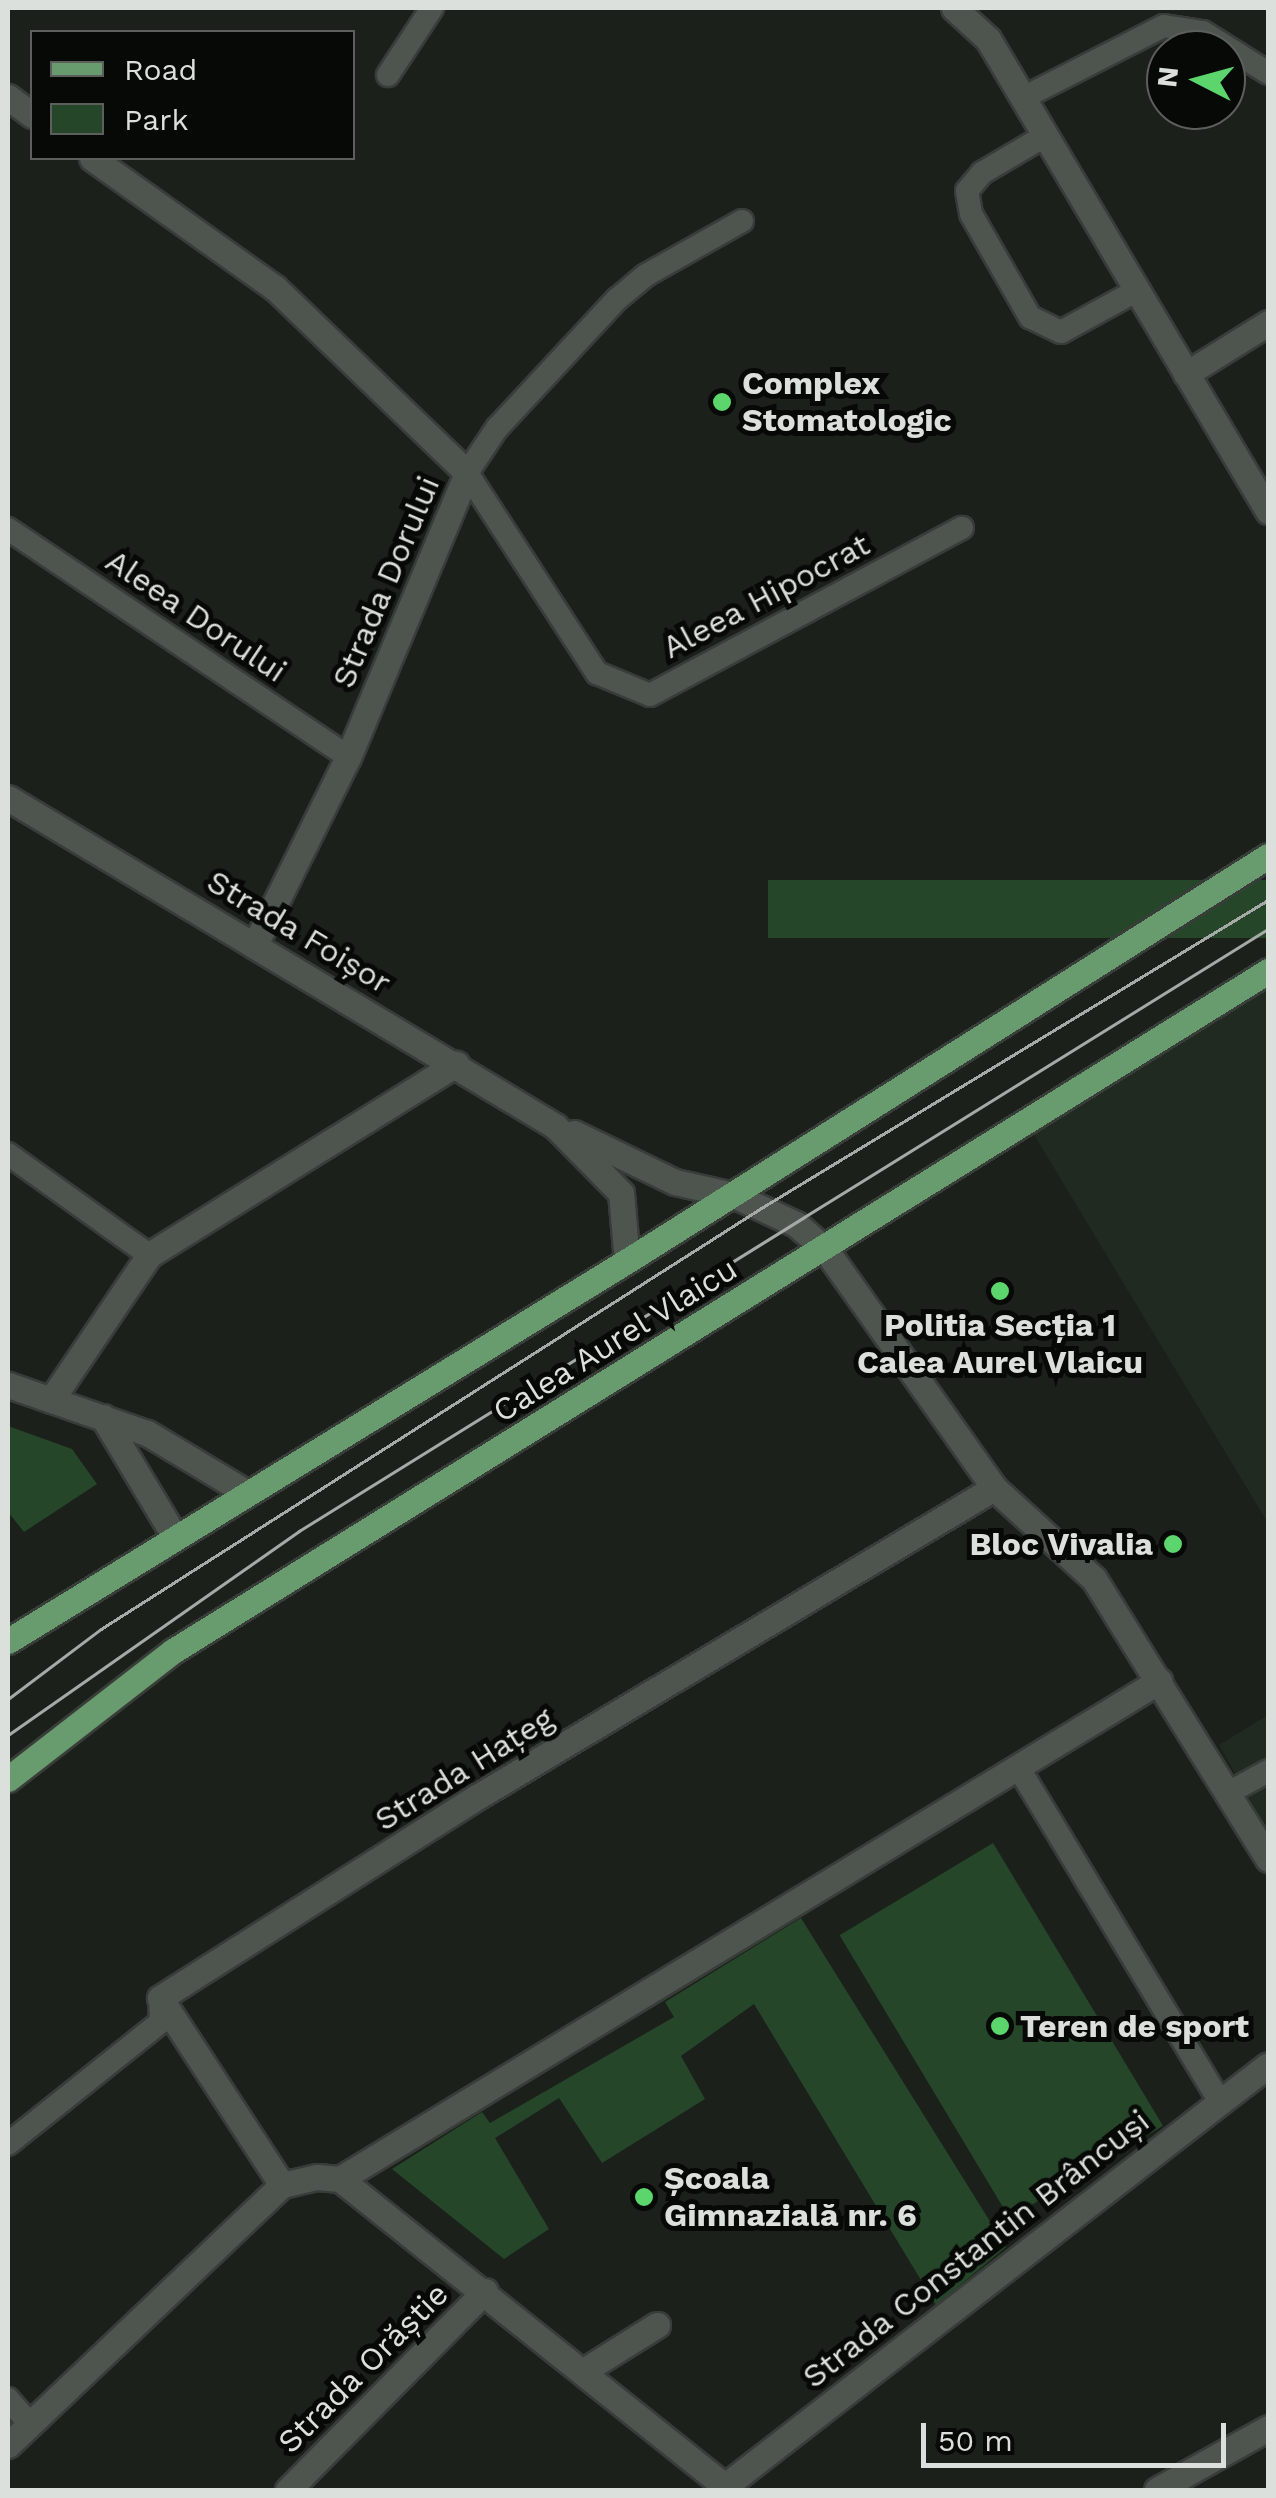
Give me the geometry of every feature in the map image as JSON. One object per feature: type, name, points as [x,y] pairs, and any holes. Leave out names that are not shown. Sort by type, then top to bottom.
[{"type":"main road","name":"Calea Aurel Vlaicu","points":[[8,1641],[244,1491],[627,1261],[1268,856]]},
{"type":"main road","name":"Calea Aurel Vlaicu","points":[[8,1779],[173,1651],[1268,972]]},
{"type":"street","points":[[954,8],[988,40],[1024,98],[1042,137],[1268,512]]},
{"type":"street","points":[[8,97],[30,114]]},
{"type":"street","name":"Strada Dorului","points":[[95,160],[275,288],[467,473],[348,757],[256,942]]},
{"type":"street","points":[[1186,374],[1268,323]]},
{"type":"street","name":"Strada Foișor","points":[[8,798],[256,942],[555,1126],[676,1182],[734,1194]]},
{"type":"street","points":[[51,1400],[150,1255],[456,1064]]},
{"type":"street","name":"Strada Foișor","points":[[555,1126],[616,1182],[624,1202],[627,1261]]},
{"type":"street","points":[[734,1194],[796,1224],[825,1249],[994,1488],[1078,1558],[1268,1859]]},
{"type":"street","points":[[8,1385],[103,1416],[188,1454],[244,1491]]},
{"type":"street","points":[[103,1416],[174,1536]]},
{"type":"street","name":"Strada Hațeg","points":[[160,1998],[478,1798],[994,1488]]},
{"type":"street","points":[[8,2445],[282,2186],[340,2179],[1159,1681]]},
{"type":"street","points":[[160,1998],[282,2186]]},
{"type":"street","name":"Strada Constantin Brâncuși","points":[[725,2489],[1268,2064]]},
{"type":"street","points":[[340,2179],[585,2370],[725,2489]]},
{"type":"street","name":"Strada Orăștie","points":[[288,2490],[485,2291]]},
{"type":"street","points":[[585,2370],[657,2325]]},
{"type":"street","points":[[1158,2490],[1268,2428]]},
{"type":"lane","points":[[388,74],[432,8]]},
{"type":"lane","points":[[1024,98],[1164,26],[1202,32],[1268,73]]},
{"type":"lane","points":[[1042,137],[982,173],[968,191],[971,214],[1030,317],[1061,332],[1134,292]]},
{"type":"lane","points":[[467,473],[497,428],[617,300],[646,274],[742,221]]},
{"type":"lane","name":"Aleea Hipocrat","points":[[467,473],[597,673],[650,695],[962,528]]},
{"type":"lane","name":"Aleea Dorului","points":[[8,529],[348,757]]},
{"type":"lane","points":[[8,1154],[150,1255]]},
{"type":"lane","points":[[1018,1767],[1220,2102]]},
{"type":"lane","points":[[1228,1793],[1268,1771]]},
{"type":"lane","points":[[8,2144],[161,2022],[160,1998]]},
{"type":"lane","points":[[8,2400],[30,2424]]},
{"type":"shaded area","points":[[1268,971],[1268,1523],[1027,1123]]},
{"type":"shaded area","points":[[1268,1715],[1268,1832],[1219,1745]]},
{"type":"green space","points":[[768,880],[1268,880],[1268,938],[768,938]]},
{"type":"green space","points":[[8,1426],[72,1449],[97,1484],[24,1532],[8,1512]]},
{"type":"green space","name":"Teren de sport","points":[[993,1843],[1163,2126],[1010,2218],[840,1935]]},
{"type":"green space","points":[[801,1918],[1006,2247],[936,2305],[754,2004],[681,2056],[705,2099],[602,2163],[559,2098],[495,2138],[549,2229],[504,2259],[392,2169],[482,2112],[490,2123],[674,2017],[665,2002]]},
{"type":"tram line","points":[[8,1699],[101,1629],[763,1207],[1268,900]]},
{"type":"tram line","points":[[8,1735],[299,1531],[1268,929]]},
{"type":"place","name":"Complex Stomatologic","points":[[722,402]]},
{"type":"place","name":"Politia Secția 1 Calea Aurel Vlaicu","points":[[1000,1291]]},
{"type":"place","name":"Bloc Vivalia","points":[[1173,1544]]},
{"type":"place","name":"Teren de sport","points":[[1000,2026]]},
{"type":"place","name":"Școala Gimnazială nr. 6","points":[[644,2197]]}]
